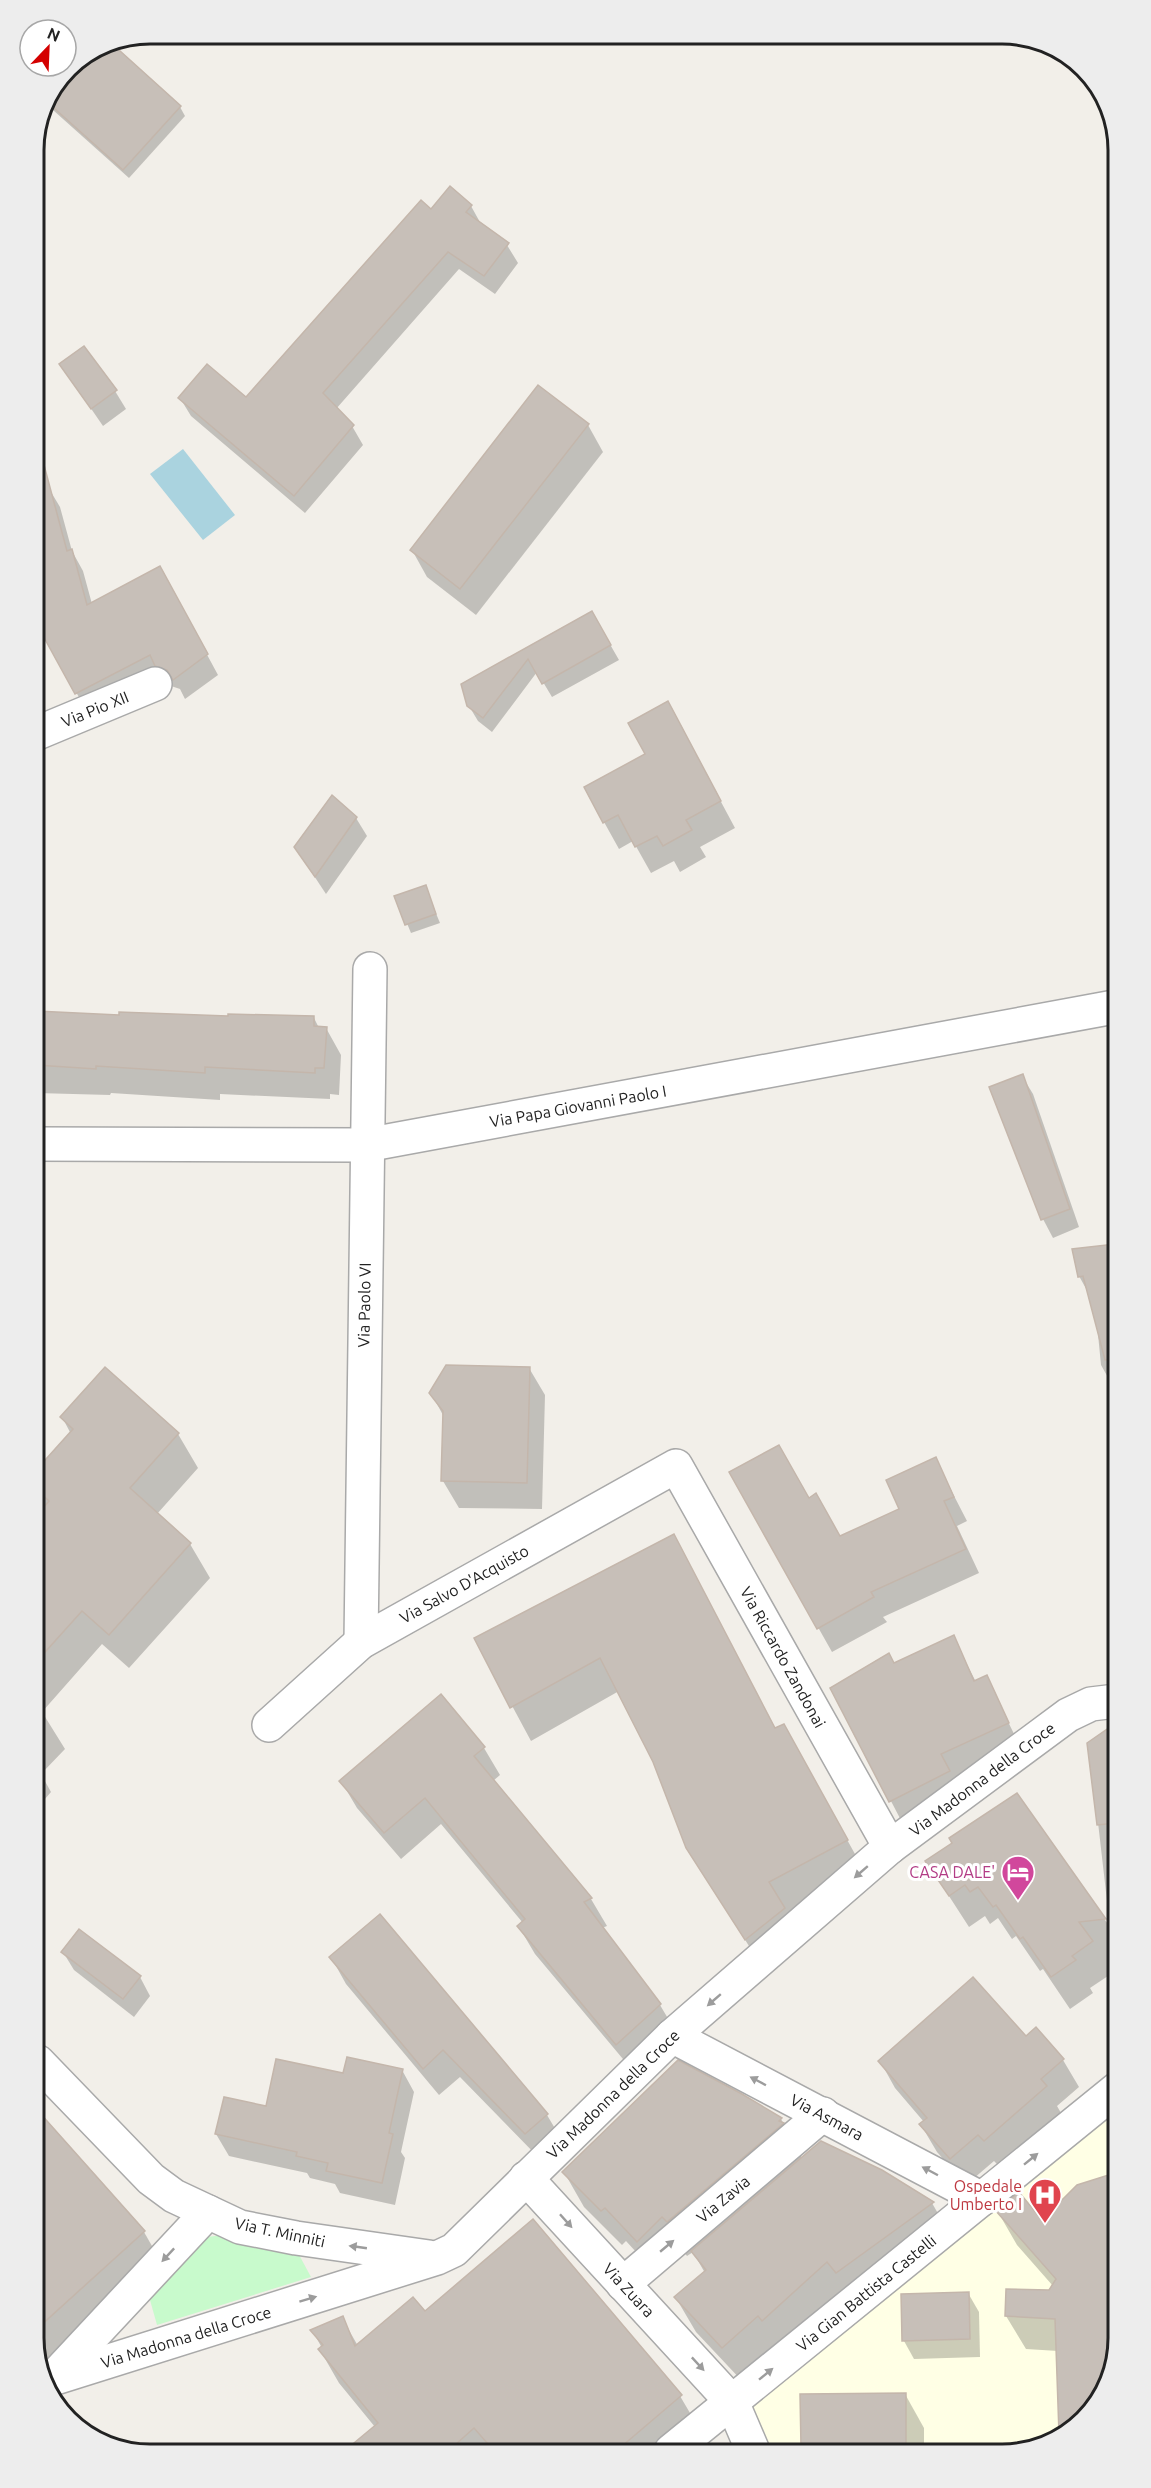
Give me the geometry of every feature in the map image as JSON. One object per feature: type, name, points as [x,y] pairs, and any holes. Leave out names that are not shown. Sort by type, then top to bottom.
[{"type":"street","name":"Via Pio XII","points":[[44,730],[155,684]]},
{"type":"street","name":"Via Paolo VI","points":[[361,1642],[370,969]]},
{"type":"street","name":"Via Papa Giovanni Paolo I","points":[[44,1143],[366,1145],[1108,1008]]},
{"type":"street","name":"Via Salvo D'Acquisto","points":[[269,1725],[361,1642],[676,1466]]},
{"type":"street","name":"Via Riccardo Zandonai","points":[[676,1466],[890,1847]]},
{"type":"street","name":"Via Madonna della Croce","points":[[52,2381],[437,2258],[454,2250],[672,2036],[890,1847],[1068,1715],[1091,1704],[1108,1702]]},
{"type":"street","name":"Via Asmara","points":[[672,2036],[982,2199]]},
{"type":"street","name":"Via T. Minniti","points":[[44,2068],[151,2179],[174,2196],[240,2227],[296,2238],[437,2258]]},
{"type":"street","name":"Via Gian Battista Castelli","points":[[680,2444],[1108,2096]]},
{"type":"street","name":"Via Zavia","points":[[623,2284],[823,2114]]},
{"type":"street","name":"Via Zuara","points":[[526,2178],[732,2402],[750,2444]]},
{"type":"street","name":"Via Madonna della Croce","points":[[52,2379],[208,2212]]},
{"type":"shaded area","name":"Ospedale Umberto I","points":[[1108,2116],[1107,2352],[1097,2385],[1090,2397],[1066,2423],[1048,2434],[1015,2444],[763,2444],[744,2404]]},
{"type":"green space","points":[[232,2234],[297,2251],[311,2277],[157,2325],[148,2293],[207,2237]]},
{"type":"water","points":[[183,449],[235,515],[203,540],[150,474]]},
{"type":"building","points":[[118,49],[181,106],[123,170],[53,107],[65,85],[72,78],[78,78],[78,72],[85,65]]},
{"type":"building","points":[[450,186],[472,205],[466,212],[509,243],[484,276],[448,252],[323,393],[354,425],[294,496],[178,398],[207,364],[246,397],[421,200],[431,209]]},
{"type":"building","points":[[84,346],[117,390],[91,409],[59,364]]},
{"type":"building","points":[[538,385],[589,424],[460,589],[410,550]]},
{"type":"building","points":[[44,465],[67,551],[72,549],[87,605],[160,566],[208,654],[173,680],[167,670],[155,666],[150,655],[75,694],[44,637]]},
{"type":"building","points":[[592,611],[611,645],[542,684],[528,659],[483,718],[467,706],[461,684]]},
{"type":"building","points":[[668,701],[721,801],[686,820],[692,830],[663,846],[657,836],[635,847],[618,815],[603,823],[584,787],[645,754],[628,723]]},
{"type":"building","points":[[332,795],[357,817],[315,877],[294,847]]},
{"type":"building","points":[[426,885],[436,914],[405,925],[394,896]]},
{"type":"building","points":[[44,1011],[119,1015],[119,1012],[314,1016],[314,1026],[327,1027],[324,1068],[315,1068],[315,1073],[205,1067],[205,1073],[96,1066],[96,1069],[44,1066]]},
{"type":"building","points":[[1023,1074],[1070,1209],[1041,1220],[989,1087]]},
{"type":"building","points":[[1108,1245],[1108,1360],[1105,1360],[1083,1276],[1078,1277],[1072,1249]]},
{"type":"building","points":[[446,1365],[530,1367],[527,1483],[441,1481],[443,1411],[429,1393]]},
{"type":"building","points":[[105,1367],[179,1433],[130,1488],[191,1543],[109,1635],[82,1611],[44,1653],[44,1507],[49,1501],[44,1496],[44,1461],[73,1429],[60,1417]]},
{"type":"building","points":[[779,1445],[809,1498],[816,1493],[840,1536],[899,1509],[886,1480],[936,1457],[954,1497],[944,1501],[966,1549],[871,1592],[874,1597],[817,1629],[729,1472]]},
{"type":"building","points":[[674,1534],[775,1728],[784,1724],[848,1840],[769,1882],[785,1908],[745,1940],[686,1848],[653,1762],[600,1658],[510,1708],[474,1638]]},
{"type":"building","points":[[954,1635],[974,1681],[987,1675],[1009,1723],[941,1754],[950,1771],[889,1802],[830,1688],[889,1653],[894,1663]]},
{"type":"building","points":[[441,1694],[485,1747],[474,1756],[592,1898],[584,1902],[661,2004],[616,2045],[517,1926],[525,1919],[425,1798],[384,1833],[339,1781]]},
{"type":"building","points":[[1108,1729],[1108,1824],[1097,1825],[1087,1743]]},
{"type":"building","points":[[1017,1793],[1106,1919],[1079,1922],[1093,1941],[1072,1956],[1076,1960],[1051,1977],[1023,1937],[1020,1939],[996,1905],[993,1907],[978,1887],[970,1892],[965,1885],[949,1896],[925,1861],[952,1843],[949,1838]]},
{"type":"building","points":[[380,1914],[548,2114],[525,2134],[443,2050],[423,2069],[329,1957]]},
{"type":"building","points":[[79,1929],[141,1976],[123,1999],[61,1952]]},
{"type":"building","points":[[973,1977],[1026,2036],[1036,2027],[1064,2059],[1041,2079],[1047,2086],[984,2141],[978,2135],[950,2159],[919,2124],[927,2118],[878,2061]]},
{"type":"building","points":[[347,2057],[403,2069],[389,2133],[393,2134],[382,2183],[326,2171],[328,2163],[296,2156],[297,2152],[215,2134],[224,2097],[266,2106],[276,2059],[343,2073]]},
{"type":"building","points":[[678,2060],[742,2094],[782,2118],[779,2121],[784,2123],[667,2222],[662,2217],[637,2242],[605,2208],[601,2211],[562,2172]]},
{"type":"building","points":[[44,2118],[145,2231],[44,2322]]},
{"type":"building","points":[[821,2141],[882,2170],[934,2202],[836,2273],[827,2262],[762,2321],[758,2316],[722,2348],[674,2297],[706,2270],[691,2251]]},
{"type":"building","points":[[1108,2175],[1107,2352],[1102,2372],[1090,2397],[1066,2423],[1059,2427],[1055,2319],[1005,2316],[1006,2289],[1049,2290],[1056,2279],[996,2211],[1019,2192],[1042,2220],[1077,2185]]},
{"type":"building","points":[[533,2219],[682,2395],[624,2444],[488,2444],[474,2428],[456,2444],[353,2444],[378,2423],[318,2349],[323,2345],[310,2330],[343,2316],[355,2346],[413,2297],[425,2311]]},
{"type":"building","points":[[969,2292],[970,2339],[902,2341],[901,2294]]},
{"type":"building","points":[[906,2393],[906,2444],[801,2444],[800,2394]]},
{"type":"place","name":"CASA DALE'","points":[[1018,1901]]},
{"type":"place","name":"Ospedale Umberto I","points":[[1045,2224]]}]
